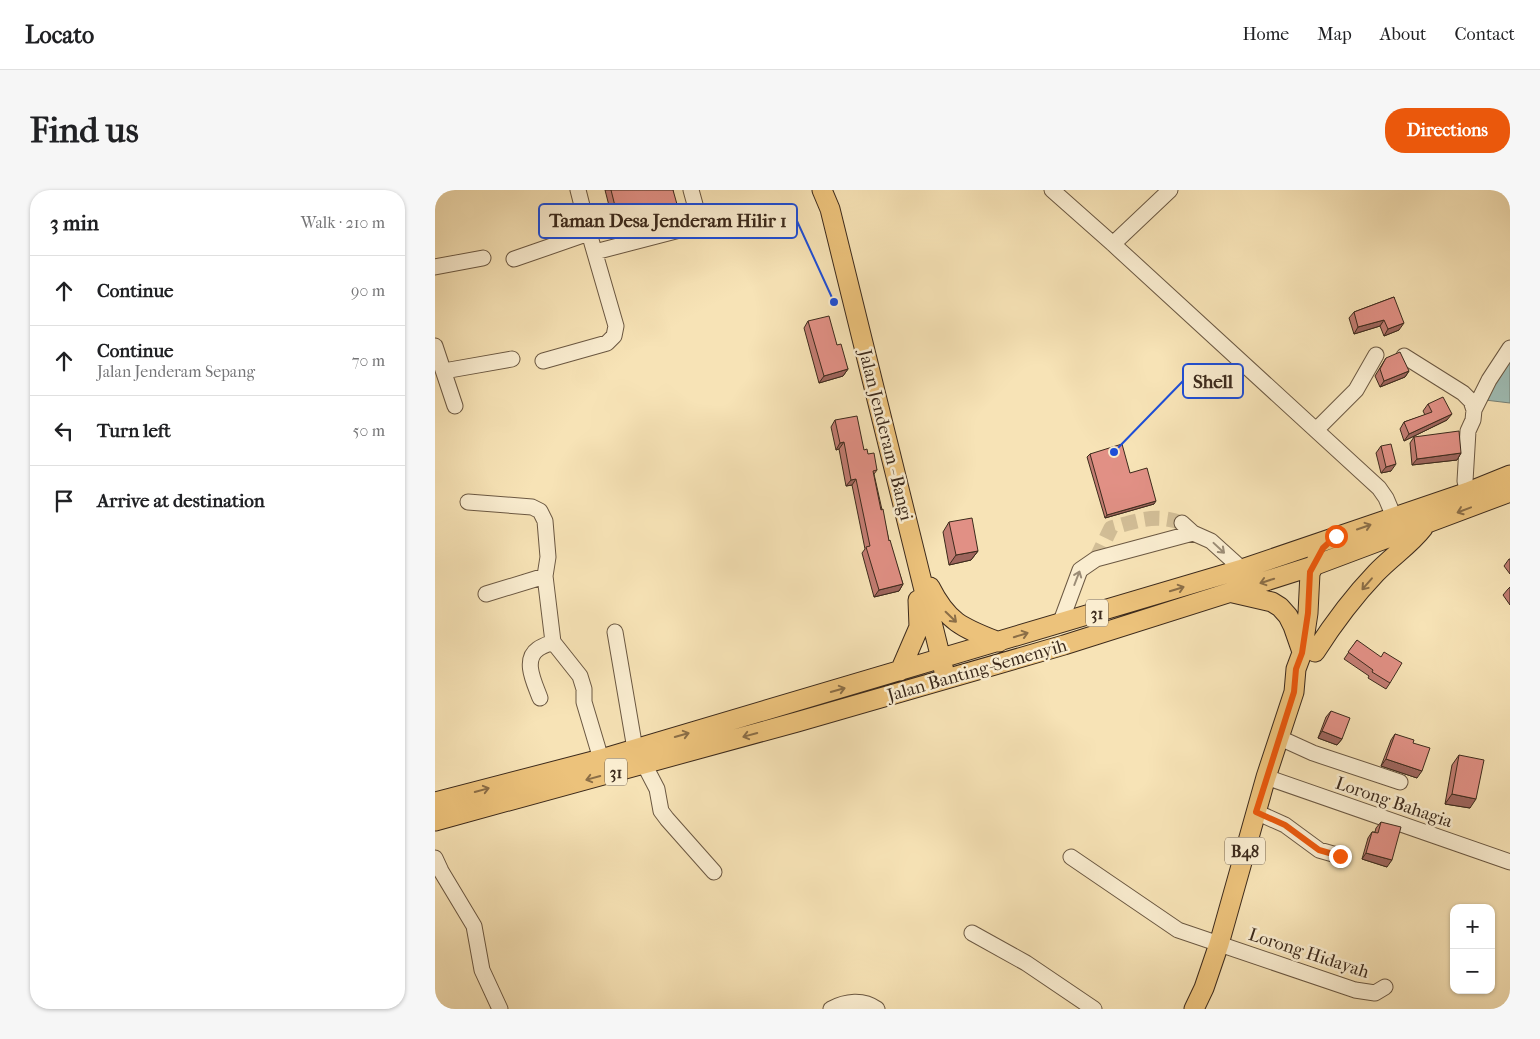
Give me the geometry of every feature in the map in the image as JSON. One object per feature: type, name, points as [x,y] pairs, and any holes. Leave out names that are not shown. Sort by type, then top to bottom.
[{"type":"main road","name":"Jalan Jenderam - Bangi","points":[[822,190],[830,209],[946,680]]},
{"type":"main road","name":"Jalan Banting-Semenyih","points":[[435,821],[639,757],[899,671],[1247,568],[1469,492],[1510,475]]},
{"type":"main road","name":"Jalan Banting-Semenyih","points":[[435,802],[601,759],[639,757],[946,680],[1233,593],[1313,566],[1510,492]]},
{"type":"main road","points":[[1233,593],[1271,602],[1280,607],[1288,616],[1308,652],[1376,573],[1416,537],[1425,524]]},
{"type":"main road","points":[[1247,568],[1295,559],[1303,560],[1313,566],[1323,548],[1336,536]]},
{"type":"main road","points":[[917,561],[946,614],[958,624],[999,642]]},
{"type":"main road","points":[[899,671],[919,627],[917,561]]},
{"type":"main road","name":"B48","points":[[1194,1009],[1219,944],[1266,778],[1294,692],[1296,669],[1308,652],[1310,572],[1313,566]]},
{"type":"street","points":[[543,361],[607,343],[614,336],[616,326],[578,190]]},
{"type":"street","points":[[595,252],[695,226],[699,218],[691,190]]},
{"type":"street","points":[[1052,190],[1379,488],[1386,498],[1394,517]]},
{"type":"street","points":[[1113,244],[1170,190]]},
{"type":"street","points":[[514,259],[589,233]]},
{"type":"street","points":[[435,267],[483,258]]},
{"type":"street","points":[[435,346],[455,406]]},
{"type":"street","points":[[1469,492],[1465,481],[1468,431],[1473,420],[1474,410],[1489,380],[1510,348]]},
{"type":"street","points":[[1316,430],[1356,390],[1376,355]]},
{"type":"street","points":[[1404,356],[1463,393],[1471,401],[1474,410]]},
{"type":"street","points":[[444,371],[512,359]]},
{"type":"street","points":[[468,502],[532,507],[540,510],[545,521],[549,557],[545,576],[553,642],[581,676],[584,702],[601,759]]},
{"type":"street","points":[[1060,624],[1080,570],[1096,559],[1187,528],[1211,541],[1247,568]]},
{"type":"street","points":[[486,594],[545,576]]},
{"type":"street","points":[[615,632],[639,757],[657,789],[661,811],[714,872]]},
{"type":"street","points":[[540,698],[530,670],[531,658],[537,649],[553,642]]},
{"type":"street","points":[[1280,738],[1313,753],[1400,782]]},
{"type":"street","name":"Lorong Bahagia","points":[[1266,778],[1510,862]]},
{"type":"street","points":[[1256,812],[1285,825],[1319,850],[1340,856]]},
{"type":"street","name":"Lorong Hidayah","points":[[1071,857],[1179,930],[1355,990],[1375,993],[1385,987]]},
{"type":"street","points":[[435,858],[474,926],[482,970],[500,1009]]},
{"type":"street","points":[[972,933],[1026,963],[1094,1009]]},
{"type":"street","points":[[831,1009],[840,1004],[857,1002],[871,1005],[877,1009]]},
{"type":"water","points":[[1510,357],[1510,403],[1485,400]]},
{"type":"building","points":[[611,190],[673,190],[680,215],[621,230]]},
{"type":"building","points":[[1394,297],[1404,323],[1388,329],[1384,320],[1358,327],[1354,312]]},
{"type":"building","points":[[829,316],[837,345],[841,344],[848,369],[824,376],[808,321]]},
{"type":"building","points":[[1400,352],[1409,371],[1384,381],[1380,369],[1386,358]]},
{"type":"building","points":[[1443,397],[1452,414],[1409,434],[1404,422],[1432,412],[1428,404]]},
{"type":"building","points":[[857,416],[864,450],[867,449],[868,454],[874,453],[877,470],[873,471],[881,510],[883,509],[889,541],[903,584],[879,590],[866,547],[870,546],[856,479],[851,480],[844,442],[840,443],[835,420]]},
{"type":"building","points":[[1459,431],[1461,453],[1417,459],[1414,437]]},
{"type":"building","points":[[1122,444],[1130,473],[1147,468],[1156,501],[1107,515],[1090,454]]},
{"type":"building","points":[[1391,444],[1396,464],[1386,467],[1381,446]]},
{"type":"building","points":[[972,518],[978,551],[956,555],[949,522]]},
{"type":"building","points":[[1357,640],[1381,657],[1384,652],[1402,663],[1390,683],[1372,672],[1373,670],[1348,652]]},
{"type":"building","points":[[1331,711],[1350,718],[1342,739],[1322,731]]},
{"type":"building","points":[[1395,734],[1414,740],[1413,743],[1430,748],[1422,771],[1386,759]]},
{"type":"building","points":[[1459,755],[1484,760],[1476,799],[1452,794]]},
{"type":"building","points":[[1381,822],[1401,827],[1392,860],[1366,853],[1372,832],[1378,833]]},
{"type":"tunnel","points":[[1096,559],[1111,528],[1155,518],[1182,523]]},
{"type":"place","name":"Taman Desa Jenderam Hilir 1","points":[[834,302]]},
{"type":"place","name":"Shell","points":[[1114,452]]},
{"type":"route","points":[[1336,536],[1323,548],[1310,572],[1308,613],[1302,653],[1296,669],[1294,692],[1256,812],[1285,825],[1319,850],[1340,856]]}]
